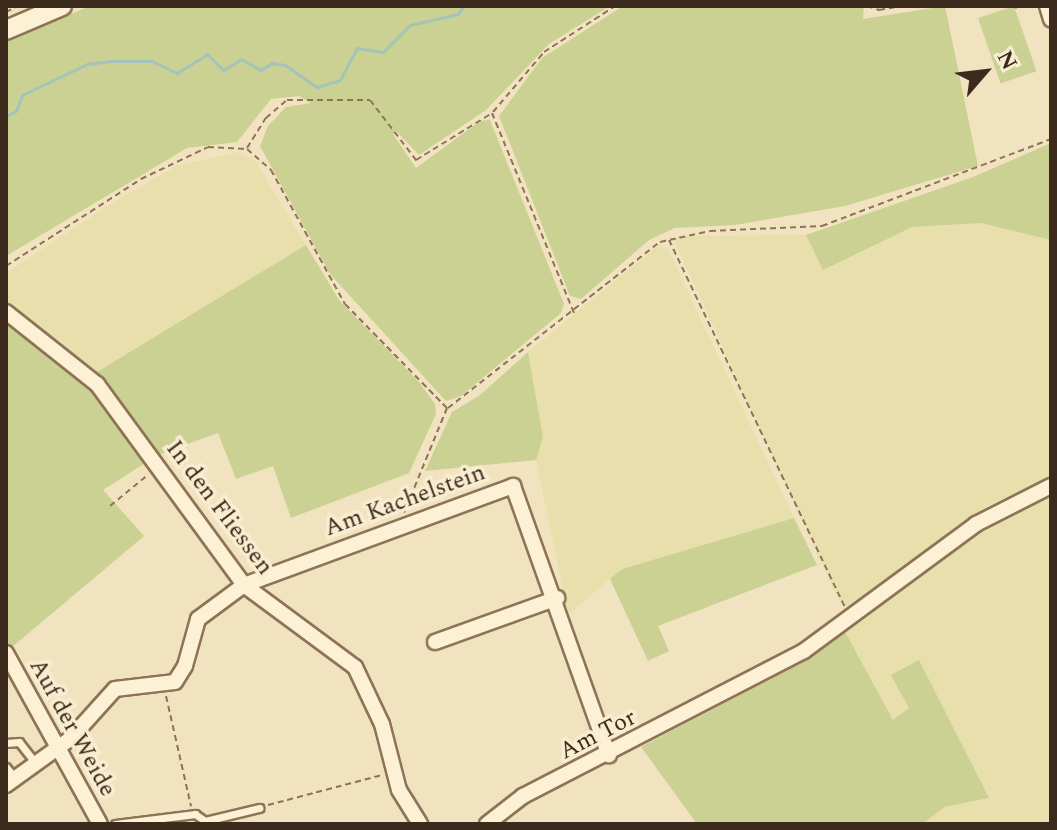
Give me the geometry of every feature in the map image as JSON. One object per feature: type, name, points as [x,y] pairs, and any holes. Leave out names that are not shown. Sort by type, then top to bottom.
[{"type":"main road","points":[[6,30],[62,6]]},
{"type":"street","points":[[1047,6],[1051,19]]},
{"type":"street","name":"In den Fliessen","points":[[6,312],[97,384],[244,585],[355,667],[382,724],[393,772],[420,824]]},
{"type":"street","name":"Am Kachelstein","points":[[165,687],[185,666],[198,619],[244,585],[513,486],[557,598],[609,755]]},
{"type":"street","name":"Am Tor","points":[[487,824],[523,796],[733,690],[849,618],[976,524],[1051,486]]},
{"type":"street","points":[[435,642],[557,598]]},
{"type":"street","name":"Auf der Weide","points":[[6,653],[100,824]]},
{"type":"street","points":[[9,777],[58,746],[115,689],[165,687]]},
{"type":"lane","points":[[6,743],[19,742],[34,761]]},
{"type":"lane","points":[[115,824],[195,814],[205,821],[259,808]]},
{"type":"path","points":[[6,12],[18,6]]},
{"type":"path","points":[[247,149],[266,118],[287,100],[370,100],[416,160],[492,113],[544,52],[615,6]]},
{"type":"path","points":[[867,6],[902,6]]},
{"type":"path","points":[[1015,8],[1020,6]]},
{"type":"path","points":[[492,113],[574,313]]},
{"type":"path","points":[[399,526],[447,408],[669,239],[822,226],[1051,139]]},
{"type":"path","points":[[6,266],[141,179],[208,147],[247,149],[271,170],[345,304],[447,408]]},
{"type":"path","points":[[669,239],[849,618]]},
{"type":"path","points":[[110,506],[159,466]]},
{"type":"path","points":[[165,687],[195,814]]},
{"type":"path","points":[[259,808],[393,772]]},
{"type":"shaded area","points":[[238,152],[255,160],[306,245],[92,375],[6,305],[6,273],[107,206],[176,166]]},
{"type":"shaded area","points":[[981,223],[1051,240],[1051,478],[987,506],[849,608],[840,603],[675,243],[678,236],[806,235],[823,269],[912,227]]},
{"type":"shaded area","points":[[659,245],[668,249],[794,518],[622,569],[568,615],[536,460],[543,437],[528,352]]},
{"type":"shaded area","points":[[1051,496],[1051,824],[923,824],[944,807],[988,798],[909,708],[893,720],[843,628],[953,548]]},
{"type":"green space","points":[[90,6],[610,6],[549,44],[486,110],[419,155],[397,132],[393,134],[416,168],[480,121],[490,120],[564,304],[561,313],[461,396],[446,401],[330,274],[260,146],[268,126],[286,107],[311,103],[299,96],[271,99],[237,142],[187,148],[6,256],[6,41]]},
{"type":"green space","points":[[623,6],[864,6],[863,19],[945,6],[978,166],[845,206],[735,225],[675,228],[649,240],[581,299],[570,296],[499,116],[542,58]]},
{"type":"green space","points":[[1014,6],[1036,71],[1001,84],[978,18]]},
{"type":"green space","points":[[1051,143],[1051,240],[981,223],[912,227],[823,270],[806,235],[973,177]]},
{"type":"green space","points":[[306,245],[339,300],[419,382],[435,404],[436,414],[409,473],[291,518],[273,466],[236,479],[218,433],[158,455],[92,375]]},
{"type":"green space","points":[[6,318],[95,389],[150,460],[103,490],[144,536],[11,648],[6,644]]},
{"type":"green space","points":[[528,352],[543,437],[536,460],[425,471],[452,412],[480,395]]},
{"type":"green space","points":[[794,518],[817,565],[658,626],[669,651],[648,661],[610,579],[622,569]]},
{"type":"green space","points":[[843,628],[893,720],[909,708],[891,675],[919,660],[989,798],[944,807],[923,824],[697,824],[641,747],[793,667]]},
{"type":"waterway","points":[[6,116],[16,111],[22,95],[87,64],[113,61],[152,61],[177,73],[207,54],[223,70],[241,59],[261,70],[272,63],[285,65],[317,87],[340,80],[357,48],[383,52],[410,25],[458,14],[464,6]]}]
